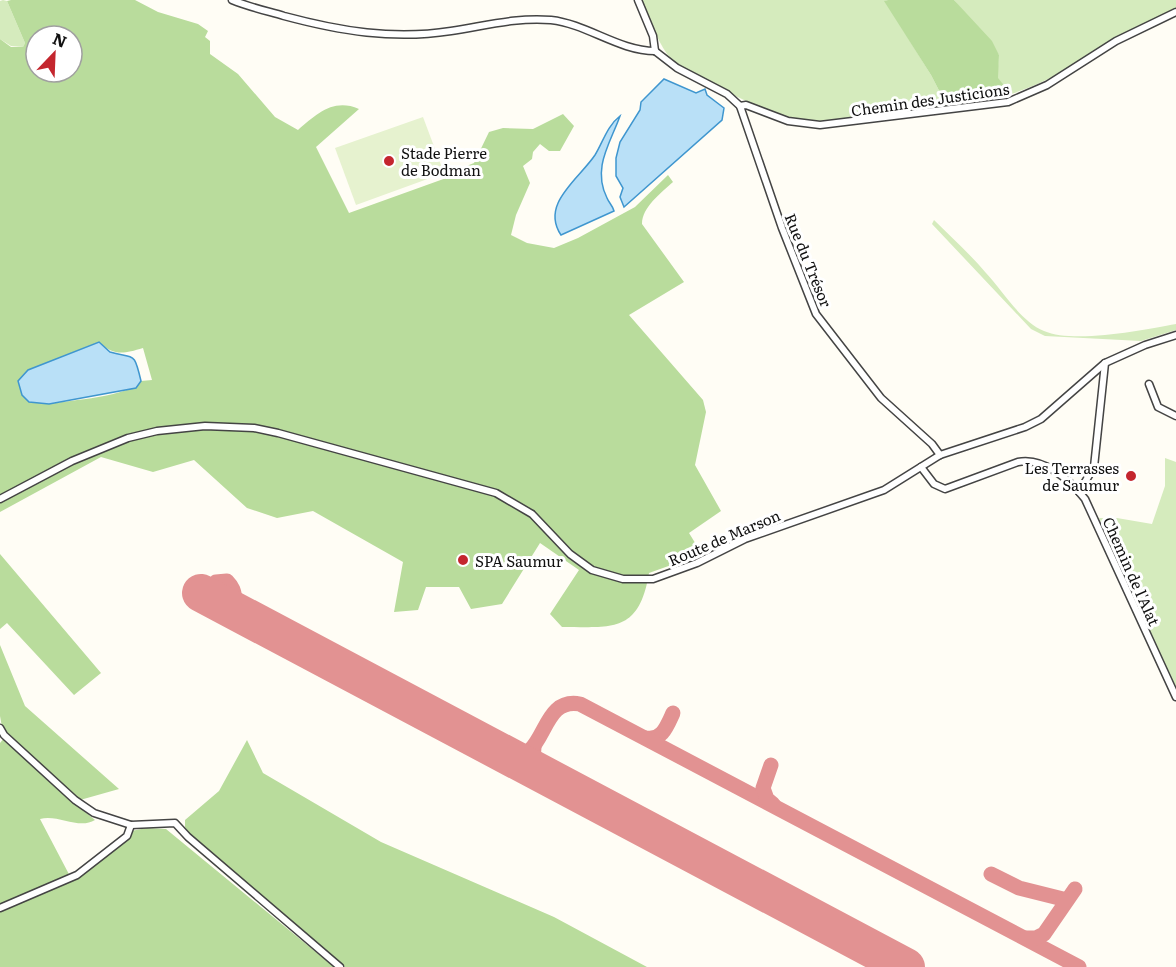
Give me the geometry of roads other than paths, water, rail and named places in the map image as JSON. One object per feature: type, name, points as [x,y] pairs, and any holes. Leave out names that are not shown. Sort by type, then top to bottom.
[{"type":"street","points":[[232,0],[318,25],[377,35],[401,36],[451,31],[512,20],[550,20],[578,26],[640,51],[655,51],[677,68],[727,94],[740,106]]},
{"type":"street","points":[[638,0],[653,36],[655,51]]},
{"type":"street","name":"Chemin des Justicions","points":[[740,106],[752,107],[788,121],[820,125],[1008,102],[1047,85],[1116,41],[1176,12]]},
{"type":"street","name":"Rue du Trésor","points":[[740,106],[782,228],[816,314],[881,398],[932,444],[940,455]]},
{"type":"street","name":"Route de Marson","points":[[0,499],[72,461],[128,438],[182,427],[254,428],[502,496],[532,514],[580,562],[612,578],[635,580],[674,572],[745,539],[884,490],[940,455],[1003,435],[1041,419],[1105,363],[1145,345],[1176,335]]},
{"type":"street","points":[[1079,492],[1094,467],[1105,363]]},
{"type":"street","points":[[1149,384],[1158,407],[1176,416]]},
{"type":"street","name":"Chemin de l'Alat","points":[[921,467],[934,484],[945,489],[1018,462],[1030,460],[1048,467],[1079,492],[1093,514],[1176,697]]},
{"type":"street","points":[[0,728],[4,735],[83,806],[103,817],[131,825],[157,826],[169,823],[181,827],[188,837],[340,967]]},
{"type":"street","points":[[0,908],[77,875],[127,836],[131,825]]},
{"type":"water","points":[[664,79],[696,93],[705,89],[707,95],[724,108],[722,120],[624,207],[620,197],[623,188],[616,176],[616,158],[620,142],[640,110],[641,102]]},
{"type":"water","points":[[620,116],[604,156],[601,176],[607,198],[614,211],[561,235],[556,224],[555,213],[558,202],[595,155],[608,129]]},
{"type":"water","points":[[99,342],[110,352],[129,356],[135,360],[141,381],[136,388],[49,404],[29,402],[22,395],[18,381],[28,370]]},
{"type":"place","name":"Stade Pierre de Bodman","points":[[389,161]]},
{"type":"place","name":"Les Terrasses de Saumur","points":[[1131,476]]},
{"type":"place","name":"SPA Saumur","points":[[463,560]]}]
